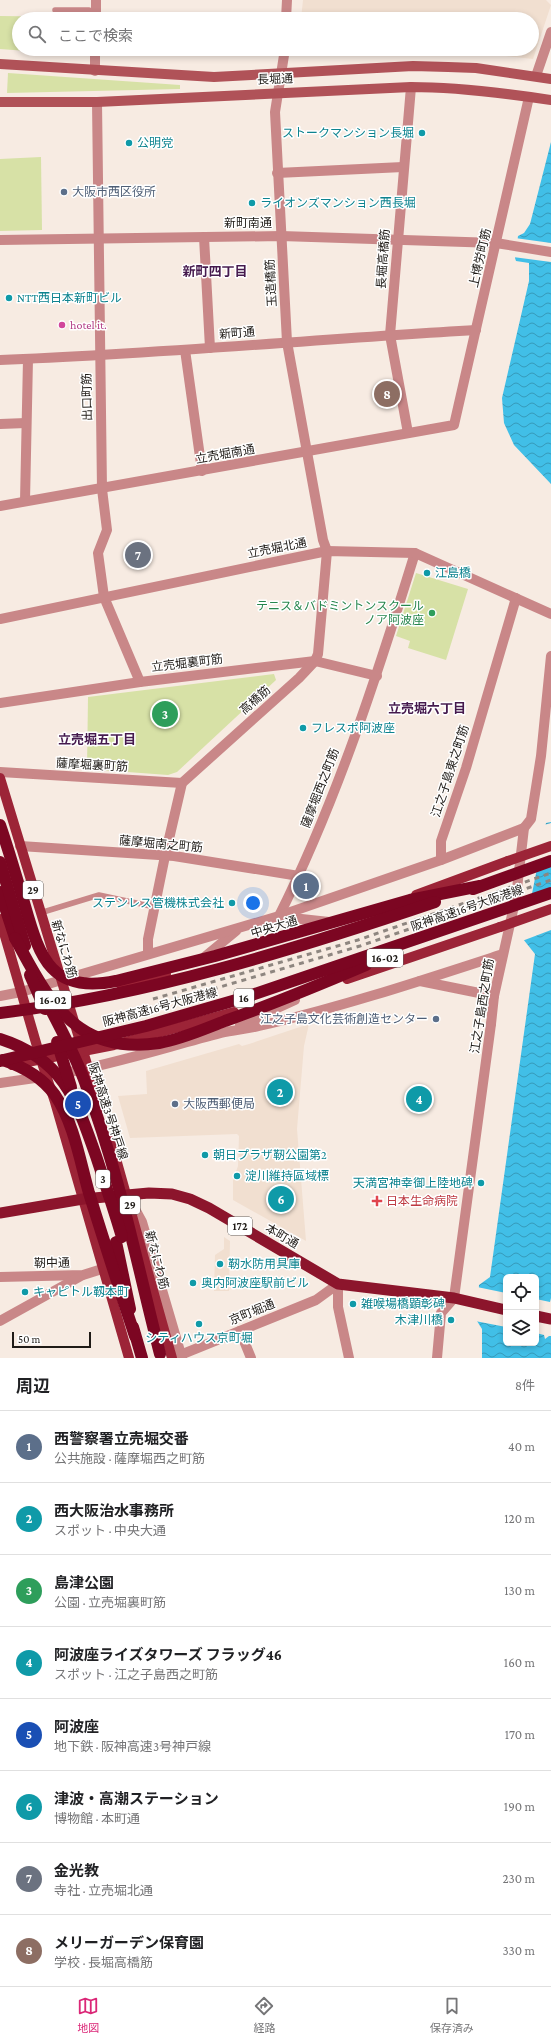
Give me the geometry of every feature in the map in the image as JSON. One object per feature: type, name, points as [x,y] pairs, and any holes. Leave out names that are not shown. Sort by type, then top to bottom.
[{"type":"highway","points":[[0,825],[33,933],[42,954],[53,970],[62,976],[82,984],[102,984],[116,981],[215,956],[410,900],[480,886]]},
{"type":"highway","name":"阪神高速16号大阪港線","points":[[0,1013],[104,997],[180,979],[350,929],[551,861]]},
{"type":"highway","name":"阪神高速3号神戸線","points":[[0,862],[31,966],[38,984],[78,1064],[94,1108],[117,1186],[160,1356]]},
{"type":"highway","name":"16-02","points":[[0,892],[16,938],[28,962],[51,997],[70,1020],[81,1029],[110,1042],[146,1044],[183,1036],[286,999],[484,917]]},
{"type":"highway","name":"阪神高速16号大阪港線","points":[[0,1060],[146,1026],[243,998],[551,893]]},
{"type":"highway","name":"3","points":[[16,938],[60,1051],[116,1242],[135,1336]]},
{"type":"highway","name":"阪神高速3号神戸線","points":[[0,1039],[24,1048],[44,1062],[64,1082],[76,1102],[111,1202],[160,1356]]},
{"type":"highway","name":"3","points":[[0,1060],[23,1067],[41,1079],[62,1106],[142,1358]]},
{"type":"highway","name":"本町通","points":[[0,1212],[83,1199],[128,1194],[172,1194],[190,1199],[209,1208],[338,1284],[454,1298],[503,1309]]},
{"type":"highway","points":[[539,1317],[551,1319]]},
{"type":"main road","name":"長堀通","points":[[0,64],[95,71],[214,77],[413,66],[448,67],[536,76],[551,79]]},
{"type":"main road","name":"長堀通","points":[[0,102],[97,102],[278,92],[411,87],[459,88],[551,100]]},
{"type":"main road","name":"新なにわ筋","points":[[0,778],[82,1053],[128,1194],[177,1357]]},
{"type":"main road","name":"中央大通","points":[[0,1018],[67,1003],[194,966],[408,897],[551,846]]},
{"type":"main road","points":[[0,1066],[82,1053],[167,1032],[330,984],[551,909]]},
{"type":"main road","points":[[0,920],[41,1060],[55,1102],[128,1358]]},
{"type":"street","points":[[96,0],[96,12]]},
{"type":"street","points":[[286,12],[287,0]]},
{"type":"street","points":[[536,76],[551,32]]},
{"type":"street","points":[[95,71],[96,56]]},
{"type":"street","name":"玉造橋筋","points":[[284,56],[275,112],[277,173],[287,342],[307,452]]},
{"type":"street","name":"長堀高橋筋","points":[[408,433],[390,335],[403,167],[411,87]]},
{"type":"street","name":"上博労町筋","points":[[454,425],[529,97]]},
{"type":"street","name":"出口町筋","points":[[97,102],[99,355],[102,489],[107,530],[98,553],[104,597],[140,682]]},
{"type":"street","points":[[277,173],[403,167]]},
{"type":"street","name":"新町南通","points":[[0,240],[281,236],[398,239],[496,244],[514,248],[551,252]]},
{"type":"street","points":[[204,237],[210,348]]},
{"type":"street","name":"新町通","points":[[0,360],[185,350],[476,330]]},
{"type":"street","points":[[185,350],[202,471]]},
{"type":"street","points":[[25,501],[28,359]]},
{"type":"street","points":[[0,424],[26,423]]},
{"type":"street","name":"立売堀南通","points":[[0,506],[454,425]]},
{"type":"street","points":[[307,452],[327,552],[316,661]]},
{"type":"street","name":"立売堀北通","points":[[0,619],[327,552],[415,553],[551,614]]},
{"type":"street","name":"薩摩堀西之町筋","points":[[279,916],[299,876],[326,812],[377,676],[415,553]]},
{"type":"street","name":"江之子島東之町筋","points":[[441,860],[441,840],[466,768],[516,598]]},
{"type":"street","name":"江之子島西之町筋","points":[[454,1298],[494,996],[516,897],[524,828],[531,819],[541,756],[551,656]]},
{"type":"street","name":"立売堀裏町筋","points":[[0,703],[140,682],[316,661],[377,676]]},
{"type":"street","name":"高橋筋","points":[[182,783],[316,661]]},
{"type":"street","name":"薩摩堀裏町筋","points":[[0,772],[182,783]]},
{"type":"street","points":[[148,953],[148,939],[182,783]]},
{"type":"street","points":[[0,996],[21,992],[148,953],[279,916],[441,860],[524,828]]},
{"type":"street","name":"薩摩堀南之町筋","points":[[20,846],[165,856],[299,876]]},
{"type":"street","points":[[279,916],[331,922]]},
{"type":"street","points":[[194,966],[239,928]]},
{"type":"street","points":[[0,1083],[88,1069],[222,1033],[260,1026],[443,974],[503,954]]},
{"type":"street","points":[[419,980],[494,996]]},
{"type":"street","points":[[222,1033],[330,984]]},
{"type":"street","name":"靭中通","points":[[0,1277],[83,1275],[102,1269]]},
{"type":"street","points":[[0,1321],[83,1275]]},
{"type":"street","points":[[338,1284],[338,1307],[348,1358]]},
{"type":"street","name":"京町堀通","points":[[177,1357],[316,1300],[338,1284]]},
{"type":"street","points":[[436,1358],[441,1313],[454,1298]]},
{"type":"street","points":[[240,1331],[251,1358]]},
{"type":"lane","points":[[54,10],[89,10]]},
{"type":"lane","points":[[40,913],[99,895],[155,907]]},
{"type":"shaded area","points":[[303,0],[546,0],[551,5],[539,41],[539,12],[302,12]]},
{"type":"shaded area","points":[[506,56],[534,56],[533,59]]},
{"type":"shaded area","points":[[309,1024],[304,1046],[297,1129],[306,1241],[233,1200],[233,1180],[238,1166],[239,1136],[237,1134],[130,1138],[118,1096],[147,1094],[146,1071],[239,1044],[242,1046],[249,1044]]},
{"type":"shaded area","points":[[224,1237],[230,1241],[229,1291],[214,1291],[215,1255],[224,1249]]},
{"type":"green space","points":[[0,16],[12,16],[12,50],[0,49]]},
{"type":"green space","points":[[8,73],[180,85],[180,89],[7,93]]},
{"type":"green space","points":[[41,157],[42,230],[0,231],[0,159]]},
{"type":"green space","name":"テニス＆バドミントンスクール ノア阿波座","points":[[416,573],[468,589],[446,660],[408,648],[410,641],[396,636]]},
{"type":"green space","points":[[274,674],[276,680],[177,772],[168,775],[87,769],[88,697]]},
{"type":"water","points":[[551,142],[551,484],[514,445],[504,423],[502,398],[529,281],[529,263],[516,261],[515,258],[518,236],[524,233],[530,224]]},
{"type":"water","points":[[551,822],[551,1358],[482,1358],[482,1329],[477,1321],[479,1285],[490,1277],[535,954],[523,939],[546,823]]},
{"type":"pier","points":[[515,238],[551,243],[551,262],[513,257]]},
{"type":"pier","points":[[551,823],[551,856],[537,861],[544,825]]},
{"type":"pier","points":[[551,896],[551,930],[522,941],[528,905]]},
{"type":"pier","name":"木津川橋","points":[[477,1287],[503,1292],[503,1326],[475,1321]]},
{"type":"pier","points":[[551,1298],[551,1336],[545,1339],[544,1335],[539,1334],[539,1300],[550,1302]]},
{"type":"railway","points":[[153,999],[358,940],[551,873]]},
{"type":"railway","points":[[155,1006],[360,946],[551,880]]},
{"type":"place","name":"ストークマンション長堀","points":[[422,133]]},
{"type":"place","name":"公明党","points":[[129,143]]},
{"type":"place","name":"大阪市西区役所","points":[[64,192]]},
{"type":"place","name":"ライオンズマンション西長堀","points":[[252,203]]},
{"type":"place","name":"NTT西日本新町ビル","points":[[9,298]]},
{"type":"place","name":"hotel it.","points":[[62,325]]},
{"type":"place","name":"メリーガーデン保育園","points":[[387,394]]},
{"type":"place","name":"金光教","points":[[138,555]]},
{"type":"place","name":"江島橋","points":[[427,573]]},
{"type":"place","name":"テニス＆バドミントンスクール ノア阿波座","points":[[432,613]]},
{"type":"place","name":"島津公園","points":[[165,714]]},
{"type":"place","name":"フレスポ阿波座","points":[[303,728]]},
{"type":"place","name":"西警察署立売堀交番","points":[[306,886]]},
{"type":"place","name":"ステンレス管機株式会社","points":[[232,903]]},
{"type":"place","name":"江之子島文化芸術創造センター","points":[[436,1019]]},
{"type":"place","name":"西大阪治水事務所","points":[[280,1092]]},
{"type":"place","name":"阿波座ライズタワーズ フラッグ46","points":[[419,1099]]},
{"type":"place","name":"阿波座","points":[[78,1104]]},
{"type":"place","name":"大阪西郵便局","points":[[175,1104]]},
{"type":"place","name":"朝日プラザ靭公園第2","points":[[205,1155]]},
{"type":"place","name":"淀川維持區域標","points":[[237,1176]]},
{"type":"place","name":"天満宮神幸御上陸地碑","points":[[481,1183]]},
{"type":"place","name":"津波・高潮ステーション","points":[[281,1199]]},
{"type":"place","name":"日本生命病院","points":[[377,1201]]},
{"type":"place","name":"靭水防用具庫","points":[[220,1264]]},
{"type":"place","name":"奥内阿波座駅前ビル","points":[[193,1283]]},
{"type":"place","name":"キャピトル靱本町","points":[[25,1292]]},
{"type":"place","name":"雑喉場橋顕彰碑","points":[[353,1304]]},
{"type":"place","name":"木津川橋","points":[[451,1320]]},
{"type":"place","name":"シティハウス京町堀","points":[[199,1324]]},
{"type":"district","name":"新町四丁目","points":[[215,271]]},
{"type":"district","name":"立売堀六丁目","points":[[427,708]]},
{"type":"district","name":"立売堀五丁目","points":[[97,739]]}]
